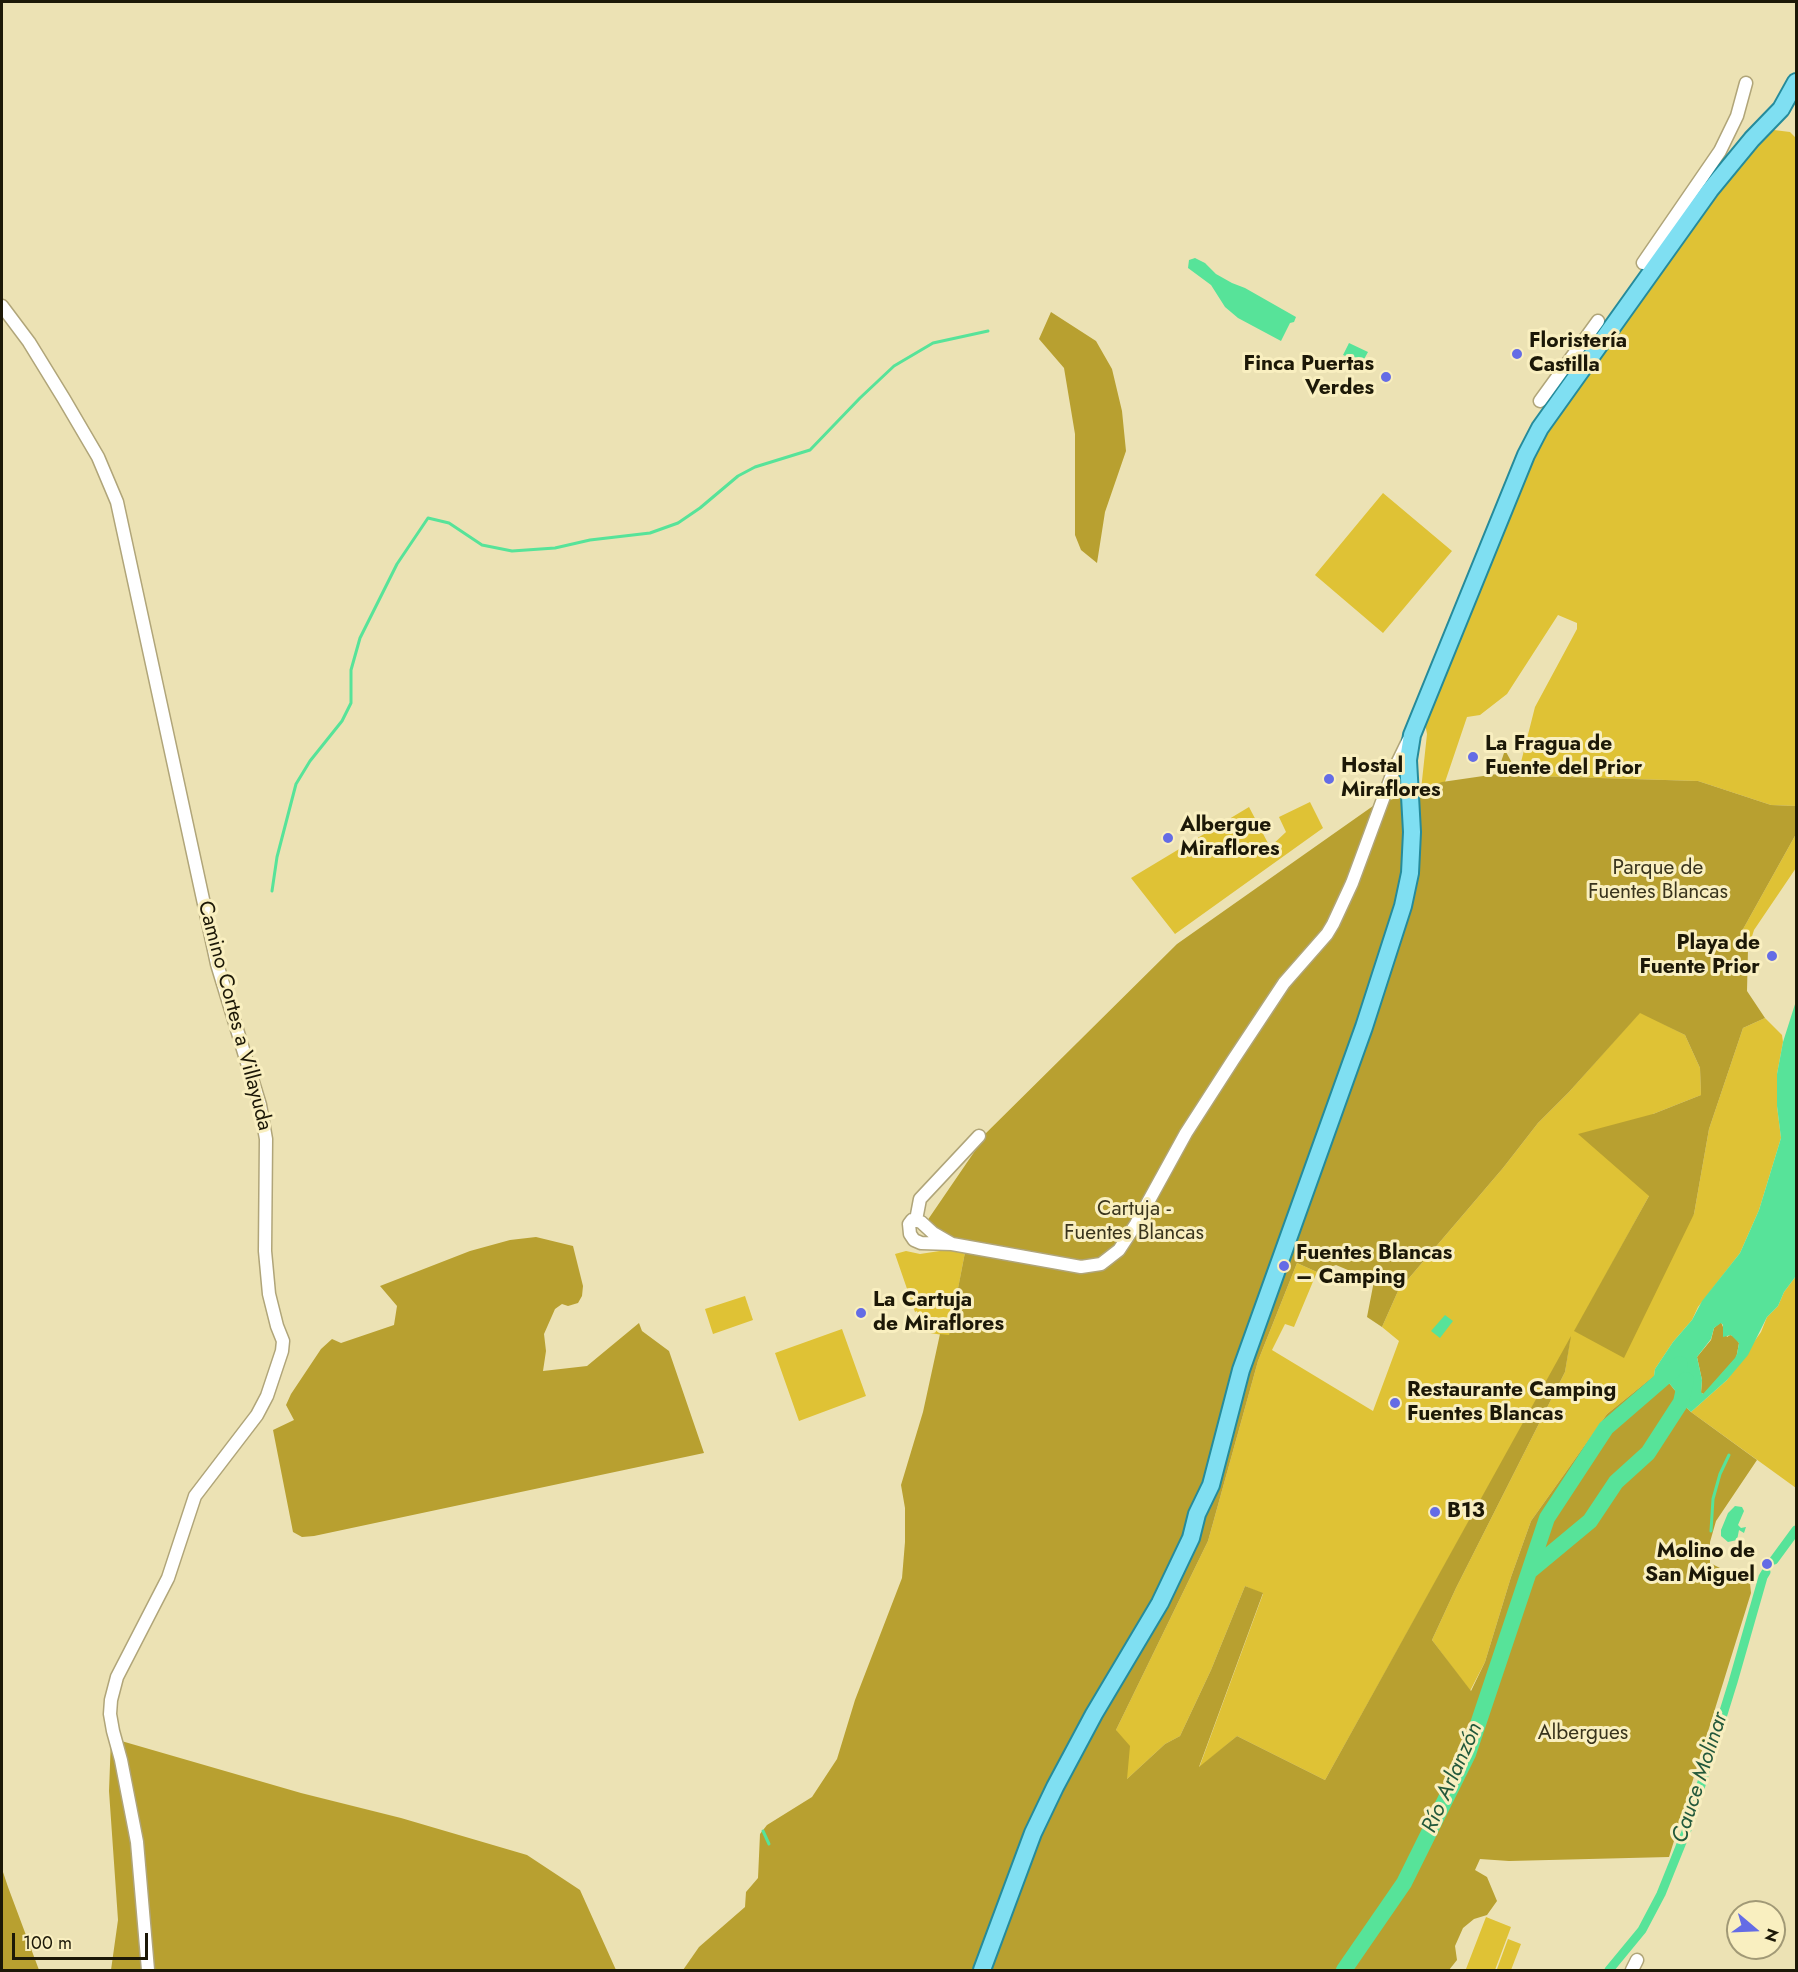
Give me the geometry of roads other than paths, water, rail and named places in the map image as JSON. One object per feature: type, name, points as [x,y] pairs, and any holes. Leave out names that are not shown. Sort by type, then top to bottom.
[{"type":"main road","points":[[982,1971],[1033,1833],[1055,1786],[1094,1714],[1160,1604],[1191,1538],[1197,1514],[1210,1485],[1242,1370],[1361,1037],[1403,906],[1412,832],[1409,749],[1412,735],[1528,449],[1540,428],[1710,190],[1752,139],[1774,117],[1797,82]]},
{"type":"main road","points":[[1774,117],[1797,113]]},
{"type":"street","points":[[1643,263],[1720,151],[1737,116],[1746,83]]},
{"type":"street","name":"Camino Cortes a Villayuda","points":[[2,306],[24,335],[64,399],[98,457],[117,502],[217,964],[260,1106],[266,1139],[265,1251],[269,1294],[283,1341],[282,1351],[267,1396],[257,1415],[195,1496],[168,1578],[117,1677],[111,1700],[113,1731],[137,1842],[147,1971]]},
{"type":"street","points":[[1571,385],[1540,401],[1599,321]]},
{"type":"street","points":[[979,1137],[920,1199],[916,1220],[951,1244],[1081,1267],[1101,1264],[1119,1250],[1136,1224],[1186,1133],[1233,1060],[1284,983],[1333,924],[1352,883],[1404,746],[1412,735]]},
{"type":"street","points":[[1391,780],[1399,776],[1409,783]]},
{"type":"street","points":[[1385,796],[1409,783]]},
{"type":"waterway","points":[[272,891],[277,857],[296,784],[310,761],[342,721],[351,703],[351,670],[360,638],[397,564],[428,518],[449,523],[482,545],[512,551],[555,548],[590,540],[650,533],[678,523],[738,476],[755,467],[810,450],[894,366],[933,343],[988,331]]},
{"type":"waterway","name":"Río Arlanzón","points":[[1344,1970],[1404,1883],[1468,1754],[1547,1518],[1606,1428],[1680,1364]]},
{"type":"waterway","name":"Río Arlanzón","points":[[1531,1570],[1590,1521],[1616,1482],[1648,1453],[1681,1402],[1686,1380]]},
{"type":"waterway","points":[[1711,1531],[1713,1499],[1720,1474],[1729,1455]]},
{"type":"waterway","name":"Cauce Molinar","points":[[1774,1560],[1796,1530]]},
{"type":"waterway","name":"Cauce Molinar","points":[[1609,1970],[1642,1930],[1661,1894],[1688,1827],[1766,1572]]},
{"type":"waterway","points":[[763,1831],[769,1844]]},
{"type":"place","name":"Floristería Castilla","points":[[1517,354]]},
{"type":"place","name":"Finca Puertas Verdes","points":[[1386,377]]},
{"type":"place","name":"La Fragua de Fuente del Prior","points":[[1473,757]]},
{"type":"place","name":"Hostal Miraflores","points":[[1329,779]]},
{"type":"place","name":"Albergue Miraflores","points":[[1168,838]]},
{"type":"place","name":"Playa de Fuente Prior","points":[[1772,956]]},
{"type":"place","name":"Fuentes Blancas – Camping","points":[[1284,1266]]},
{"type":"place","name":"La Cartuja de Miraflores","points":[[861,1313]]},
{"type":"place","name":"Restaurante Camping Fuentes Blancas","points":[[1395,1403]]},
{"type":"place","name":"B13","points":[[1435,1512]]},
{"type":"place","name":"Molino de San Miguel","points":[[1767,1564]]},
{"type":"park label","name":"Parque de Fuentes Blancas","points":[[1658,881]]},
{"type":"park label","name":"Cartuja - Fuentes Blancas","points":[[1134,1222]]},
{"type":"park label","name":"Albergues","points":[[1583,1734]]}]
